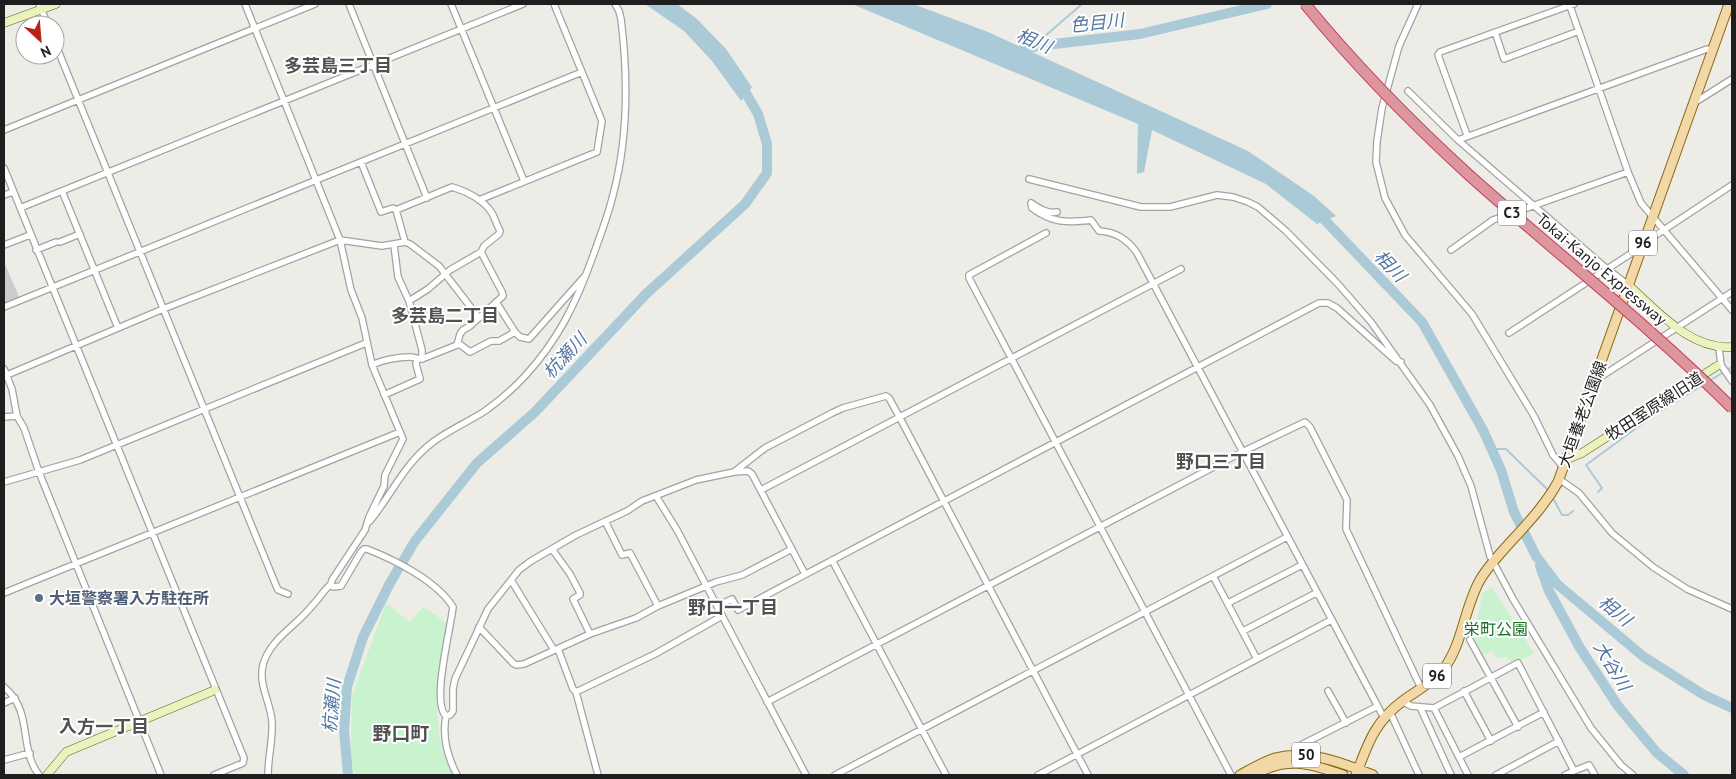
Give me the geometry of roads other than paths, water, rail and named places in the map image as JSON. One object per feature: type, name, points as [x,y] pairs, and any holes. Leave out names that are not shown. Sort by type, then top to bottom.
[{"type":"highway","name":"Tokai-Kanjo Expressway","points":[[1305,4],[1376,84],[1439,147],[1502,204],[1653,332],[1732,408]]},
{"type":"main road","name":"大垣養老公園線","points":[[1357,772],[1375,729],[1402,701],[1441,673],[1449,662],[1454,653],[1472,597],[1481,578],[1538,512],[1548,499],[1558,480],[1729,4]]},
{"type":"main road","name":"50","points":[[1240,775],[1274,759],[1295,754],[1314,756],[1357,772],[1372,775]]},
{"type":"main road","name":"50","points":[[1253,775],[1275,766],[1296,763],[1313,765],[1343,775]]},
{"type":"street","points":[[4,23],[40,7],[56,4]]},
{"type":"street","points":[[245,4],[340,240],[351,290],[362,318],[372,365],[403,439],[385,475],[384,486],[369,517],[368,524]]},
{"type":"street","points":[[4,130],[315,4]]},
{"type":"street","points":[[349,4],[427,198]]},
{"type":"street","points":[[451,4],[524,181]]},
{"type":"street","points":[[20,208],[523,4]]},
{"type":"street","points":[[479,200],[597,152],[602,121],[554,4]]},
{"type":"street","points":[[268,775],[272,721],[262,678],[263,666],[268,652],[311,608],[331,584],[401,474],[416,457],[434,442],[484,411],[523,378],[560,332],[575,304],[614,194],[620,156],[624,112],[624,68],[621,19],[615,4]]},
{"type":"street","points":[[1418,4],[1399,46],[1382,108],[1376,162],[1385,198],[1405,234],[1472,314],[1534,416],[1553,456],[1564,464]]},
{"type":"street","points":[[1467,135],[1438,55],[1440,52],[1572,5],[1579,31],[1628,172],[1641,203],[1732,310]]},
{"type":"street","points":[[1495,32],[1504,59],[1579,31]]},
{"type":"street","points":[[1458,140],[1467,135],[1707,49],[1713,50]]},
{"type":"street","points":[[64,65],[275,583],[278,590],[288,594]]},
{"type":"street","points":[[4,307],[582,72]]},
{"type":"street","points":[[1694,103],[1732,79]]},
{"type":"street","points":[[1408,92],[1458,140],[1533,206],[1690,338],[1720,348],[1732,347]]},
{"type":"street","points":[[361,162],[381,212],[393,208],[396,210],[452,187],[462,190],[479,200],[492,212],[500,232],[484,246],[481,252],[450,270],[446,275],[409,301]]},
{"type":"street","points":[[4,168],[75,347],[244,758],[243,763],[214,775]]},
{"type":"street","points":[[1451,250],[1494,220],[1628,172]]},
{"type":"street","points":[[1028,179],[1141,207],[1170,207],[1217,196],[1233,197],[1258,207],[1286,231],[1338,284],[1370,322],[1401,362],[1430,405],[1458,456],[1471,486],[1490,556],[1517,607],[1591,728],[1621,765],[1633,775]]},
{"type":"street","points":[[1509,333],[1732,185]]},
{"type":"street","points":[[62,191],[118,328]]},
{"type":"street","points":[[4,195],[13,192]]},
{"type":"street","points":[[1057,212],[1044,211],[1031,203],[1032,208],[1042,216],[1054,220],[1072,222],[1090,220],[1098,230],[1117,234],[1128,241],[1137,252],[1376,707],[1387,715],[1419,775]]},
{"type":"street","points":[[396,210],[405,242]]},
{"type":"street","points":[[1046,232],[969,274],[969,278],[1231,775]]},
{"type":"street","points":[[36,250],[80,234]]},
{"type":"street","points":[[4,245],[30,235]]},
{"type":"street","points":[[161,775],[39,472],[24,428],[17,416],[12,389],[5,372],[75,347],[118,328],[340,240],[382,246],[405,242],[410,244],[439,266],[480,318]]},
{"type":"street","points":[[384,395],[420,379],[416,364],[422,350],[409,301],[398,277],[394,245]]},
{"type":"street","points":[[372,365],[412,356],[419,359],[446,350],[458,342],[463,330],[480,318],[503,296],[481,252]]},
{"type":"street","points":[[761,490],[1181,269]]},
{"type":"street","points":[[496,302],[515,332],[520,337],[529,339],[587,273]]},
{"type":"street","points":[[1595,377],[1602,376],[1732,292]]},
{"type":"street","points":[[717,606],[732,599],[738,610],[1319,303],[1328,303],[1337,308],[1396,361],[1401,362]]},
{"type":"street","points":[[458,342],[470,352],[490,341],[499,341],[515,332]]},
{"type":"street","points":[[4,482],[80,460],[203,408],[366,343]]},
{"type":"street","points":[[1720,348],[1720,367],[1732,381]]},
{"type":"street","name":"牧田室原線旧道","points":[[1564,464],[1720,367]]},
{"type":"street","points":[[734,472],[770,446],[843,408],[886,396],[889,398],[1088,775]]},
{"type":"street","points":[[4,417],[17,416]]},
{"type":"street","points":[[767,702],[1242,452],[1305,422],[1310,428],[1347,500],[1346,529],[1420,688]]},
{"type":"street","points":[[4,593],[400,432]]},
{"type":"street","points":[[446,716],[450,715],[453,710],[455,679],[488,609],[519,570],[552,549],[642,502],[696,480],[734,472],[750,472],[805,574]]},
{"type":"street","points":[[1558,480],[1579,493],[1612,533],[1653,568],[1687,589],[1732,609]]},
{"type":"street","points":[[656,496],[677,530],[806,775]]},
{"type":"street","points":[[605,521],[622,555],[630,553],[658,606]]},
{"type":"street","points":[[835,775],[1287,537]]},
{"type":"street","points":[[331,584],[333,587],[341,586],[361,552],[367,549],[426,579],[447,598],[453,607],[441,682],[441,710],[446,716]]},
{"type":"street","points":[[552,549],[570,574],[580,593],[580,595],[572,599],[590,634]]},
{"type":"street","points":[[479,627],[516,665],[524,664],[590,634],[636,618],[658,606],[742,575],[792,549]]},
{"type":"street","points":[[832,560],[946,775]]},
{"type":"street","points":[[1228,603],[1302,565]]},
{"type":"street","points":[[1213,576],[1257,659]]},
{"type":"street","points":[[511,580],[556,649],[576,692],[598,775]]},
{"type":"street","points":[[1243,632],[1316,593]]},
{"type":"street","points":[[576,692],[655,654],[722,616]]},
{"type":"street","points":[[1038,775],[1331,620]]},
{"type":"street","points":[[1470,640],[1518,727]]},
{"type":"street","points":[[1402,701],[1411,706],[1434,708],[1518,663],[1574,771]]},
{"type":"street","points":[[4,687],[15,698],[21,711],[31,760],[39,775]]},
{"type":"street","points":[[47,775],[66,752],[215,690]]},
{"type":"street","points":[[1328,691],[1346,723]]},
{"type":"street","points":[[1464,691],[1491,741]]},
{"type":"street","points":[[4,703],[15,698]]},
{"type":"street","points":[[1295,754],[1300,746],[1376,707]]},
{"type":"street","points":[[1420,707],[1451,775]]},
{"type":"street","points":[[1434,708],[1468,775]]},
{"type":"street","points":[[1460,757],[1544,712]]},
{"type":"street","points":[[446,716],[444,727],[446,745],[451,763],[457,775]]},
{"type":"street","points":[[1496,775],[1559,741]]},
{"type":"street","points":[[4,760],[30,753]]},
{"type":"street","points":[[1566,775],[1589,765],[1595,775]]},
{"type":"water","points":[[645,4],[677,4],[696,18],[726,49],[752,87],[741,101],[712,61],[684,31]]},
{"type":"water","points":[[852,4],[913,4],[988,32],[1248,151],[1314,196],[1336,216],[1317,224],[1266,184],[1152,130],[1144,172],[1137,174],[1138,124]]},
{"type":"waterway","points":[[1037,46],[1045,36],[1082,4]]},
{"type":"waterway","name":"色目川","points":[[1019,51],[1037,46],[1140,34],[1267,4]]},
{"type":"waterway","name":"杭瀬川","points":[[348,775],[344,730],[347,687],[363,637],[390,583],[415,541],[477,463],[535,412],[646,294],[745,204],[767,173],[767,144],[758,114],[740,83]]},
{"type":"waterway","name":"相川","points":[[1317,212],[1422,322],[1483,430],[1501,470],[1514,512],[1536,556],[1557,584],[1644,657],[1704,695],[1732,708]]},
{"type":"waterway","points":[[1709,381],[1732,367]]},
{"type":"waterway","points":[[1598,492],[1602,488],[1586,465],[1654,415],[1703,385]]},
{"type":"waterway","points":[[1492,449],[1506,449],[1549,491]]},
{"type":"waterway","points":[[1553,498],[1562,515],[1568,515],[1573,511]]},
{"type":"waterway","name":"大谷川","points":[[1540,566],[1549,591],[1580,648],[1618,706],[1657,753],[1684,775]]},
{"type":"place","name":"大垣警察署入方駐在所","points":[[39,598]]},
{"type":"district","name":"多芸島三丁目","points":[[338,66]]},
{"type":"district","name":"多芸島二丁目","points":[[445,316]]},
{"type":"district","name":"野口三丁目","points":[[1221,462]]},
{"type":"district","name":"野口一丁目","points":[[733,608]]},
{"type":"district","name":"入方一丁目","points":[[104,727]]},
{"type":"district","name":"野口町","points":[[401,733]]},
{"type":"park label","name":"栄町公園","points":[[1496,629]]}]
